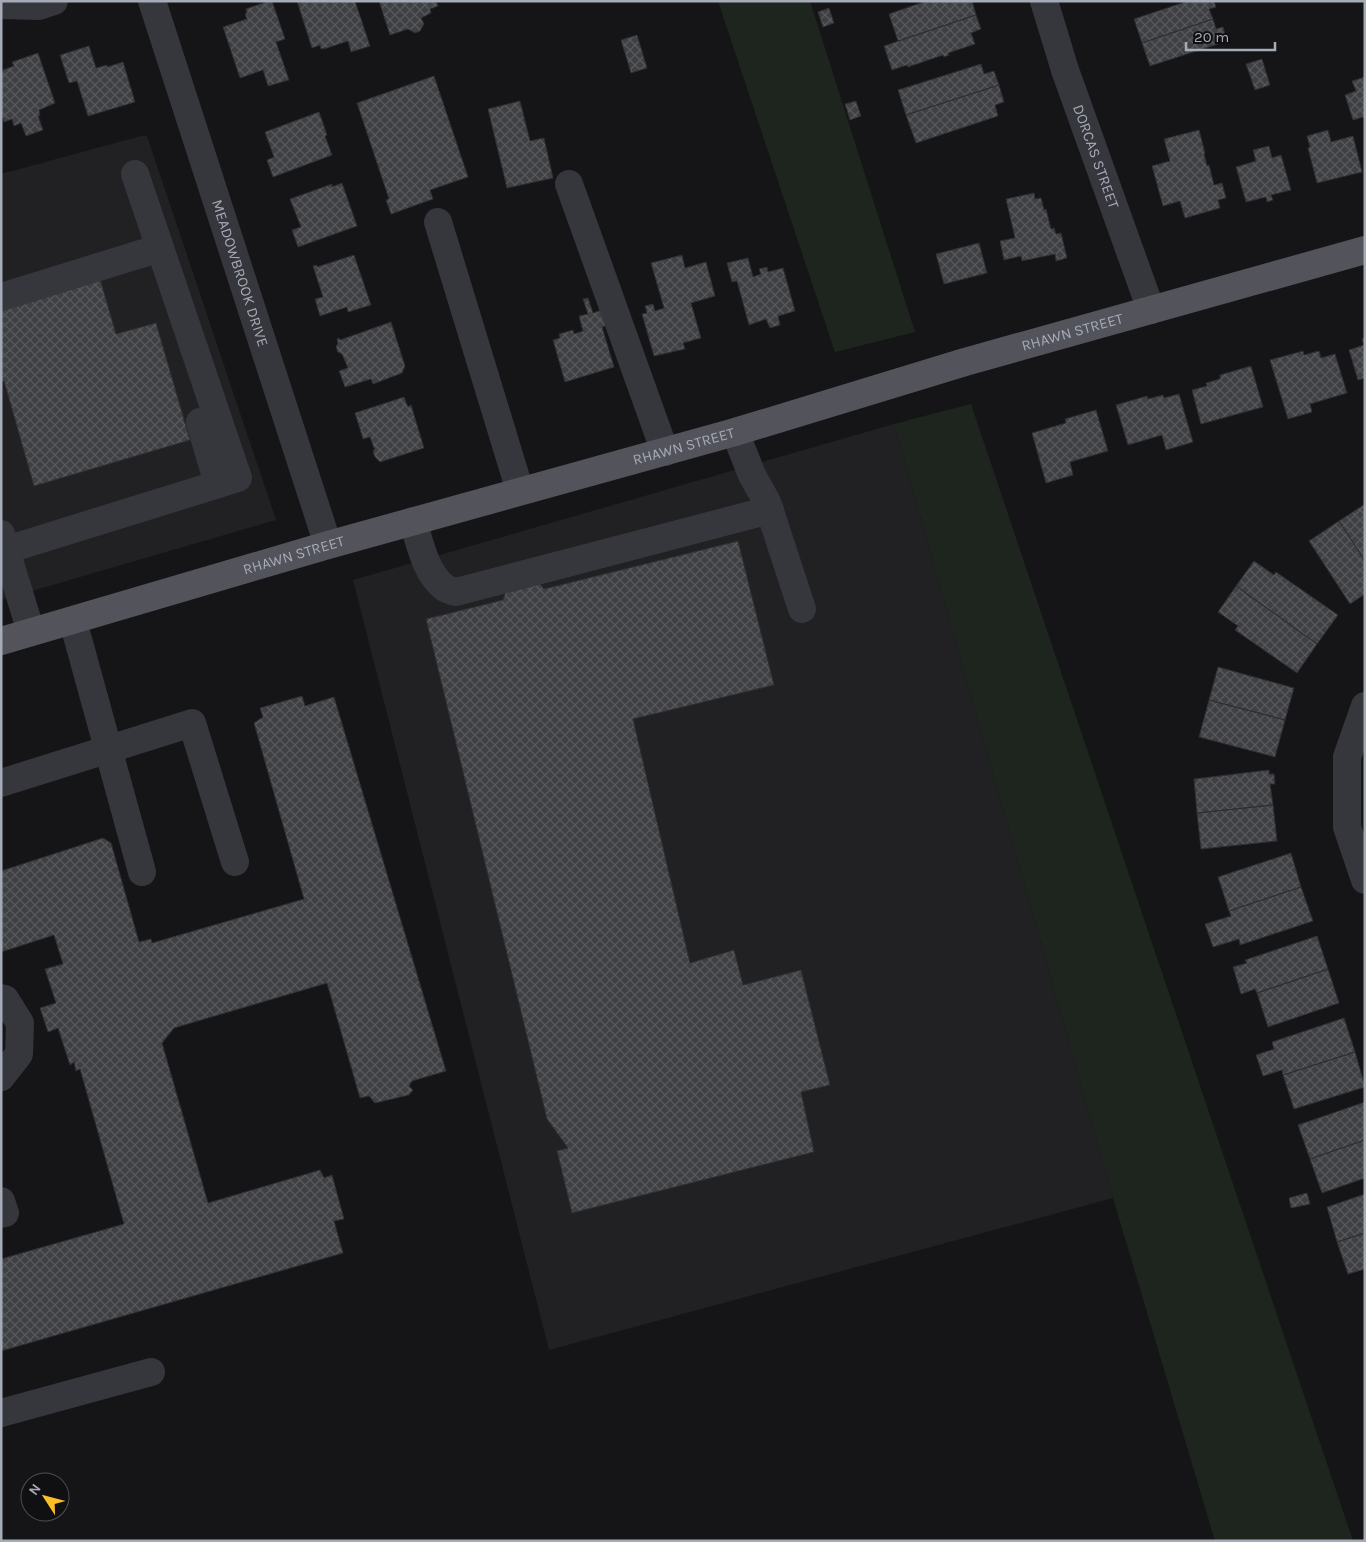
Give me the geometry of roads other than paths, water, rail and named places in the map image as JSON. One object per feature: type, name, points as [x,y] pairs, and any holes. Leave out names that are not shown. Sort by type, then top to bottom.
[{"type":"main road","name":"RHAWN STREET","points":[[1,642],[328,545],[735,432],[964,362],[1365,250]]},
{"type":"street","points":[[1,5],[39,6],[54,1]]},
{"type":"street","name":"MEADOWBROOK DRIVE","points":[[152,1],[328,545]]},
{"type":"street","name":"DORCAS STREET","points":[[1044,1],[1065,70],[1151,310]]},
{"type":"street","points":[[31,632],[3,545],[228,481],[174,334],[188,330],[135,174]]},
{"type":"street","points":[[569,184],[665,452]]},
{"type":"street","points":[[438,222],[520,492]]},
{"type":"street","points":[[1,297],[160,248]]},
{"type":"street","points":[[735,432],[752,474],[767,502],[802,609]]},
{"type":"street","points":[[412,521],[427,564],[446,588],[456,592],[770,510]]},
{"type":"street","points":[[73,620],[142,872]]},
{"type":"street","points":[[1365,706],[1347,757],[1347,827],[1365,880]]},
{"type":"street","points":[[1,783],[192,723],[235,862]]},
{"type":"street","points":[[1,998],[5,999],[20,1023],[19,1054],[1,1077]]},
{"type":"street","points":[[1,1201],[5,1213],[1,1214]]},
{"type":"street","points":[[1,1413],[151,1372]]}]
